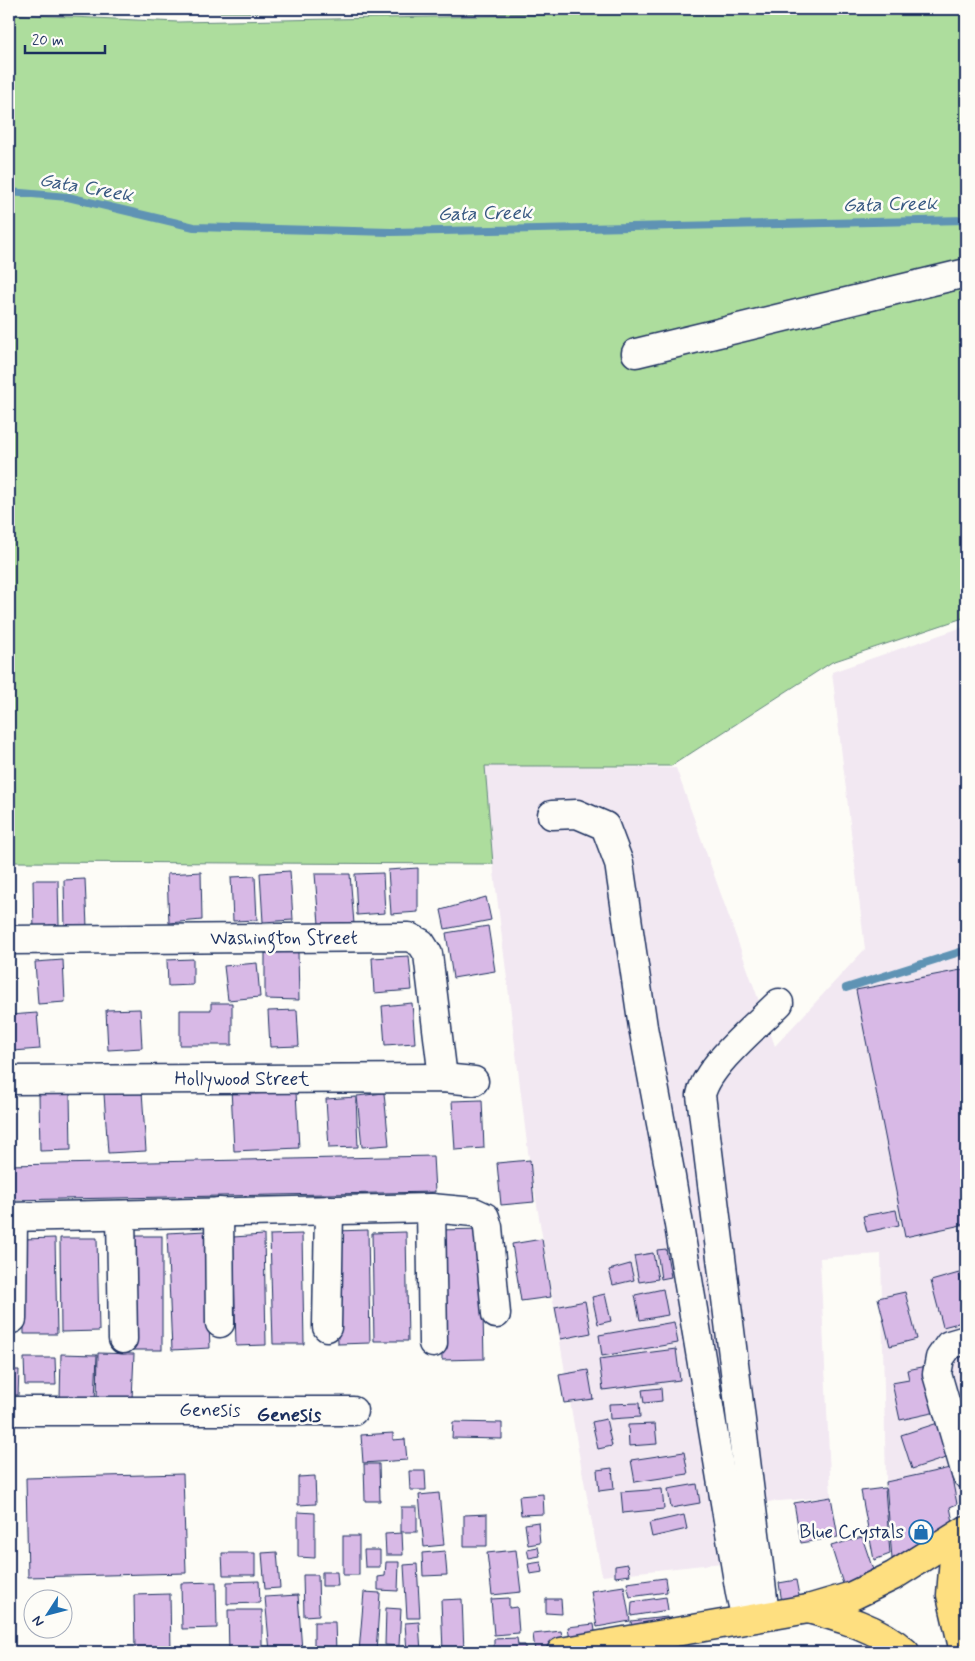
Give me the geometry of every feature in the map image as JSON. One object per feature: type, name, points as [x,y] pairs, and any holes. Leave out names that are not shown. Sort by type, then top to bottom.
[{"type":"main road","points":[[561,1652],[808,1609],[852,1596],[893,1576],[966,1530]]},
{"type":"main road","points":[[964,1652],[951,1595],[954,1558],[966,1535]]},
{"type":"main road","points":[[808,1609],[851,1621],[896,1644],[905,1652]]},
{"type":"street","points":[[636,353],[966,273]]},
{"type":"street","points":[[552,815],[577,814],[606,826],[619,863],[644,1027],[671,1177],[740,1593],[756,1617]]},
{"type":"street","name":"Washington Street","points":[[9,940],[409,937],[421,943],[428,954],[443,1078]]},
{"type":"street","points":[[756,1617],[701,1095],[703,1085],[721,1061],[778,1003]]},
{"type":"street","name":"Hollywood Street","points":[[9,1080],[443,1078],[474,1081]]},
{"type":"street","points":[[431,1208],[433,1343]]},
{"type":"street","points":[[12,1319],[11,1217],[431,1208],[474,1212],[485,1217],[488,1227],[496,1314]]},
{"type":"street","points":[[327,1328],[329,1210]]},
{"type":"street","points":[[219,1212],[220,1324]]},
{"type":"street","points":[[121,1215],[124,1339]]},
{"type":"street","points":[[966,1340],[948,1345],[940,1358],[937,1374],[966,1474]]},
{"type":"street","name":"Genesis","points":[[9,1411],[96,1409],[353,1411]]},
{"type":"shaded area","points":[[966,626],[966,1500],[950,1507],[953,1522],[892,1559],[886,1482],[881,1254],[820,1258],[831,1497],[739,1504],[722,1563],[602,1576],[578,1449],[528,1152],[493,864],[485,766],[676,768],[775,1046],[865,949],[832,672]]},
{"type":"green space","points":[[120,9],[966,9],[966,617],[832,662],[671,766],[485,766],[493,864],[9,862],[9,14],[178,22],[589,14],[179,12]]},
{"type":"building","points":[[418,868],[418,912],[391,914],[388,870]]},
{"type":"building","points":[[290,871],[293,920],[263,922],[260,873]]},
{"type":"building","points":[[201,872],[202,920],[169,923],[167,874]]},
{"type":"building","points":[[383,873],[385,913],[357,915],[355,874]]},
{"type":"building","points":[[315,874],[350,874],[354,924],[319,924]]},
{"type":"building","points":[[255,876],[257,920],[233,921],[231,877]]},
{"type":"building","points":[[85,879],[87,927],[65,928],[64,880]]},
{"type":"building","points":[[33,880],[58,880],[59,925],[49,925],[49,932],[34,933]]},
{"type":"building","points":[[486,897],[491,920],[445,929],[441,910]]},
{"type":"building","points":[[488,926],[495,971],[453,978],[446,933]]},
{"type":"building","points":[[298,952],[299,1000],[265,999],[265,953]]},
{"type":"building","points":[[409,956],[412,990],[374,993],[372,958]]},
{"type":"building","points":[[193,959],[193,985],[168,986],[167,960]]},
{"type":"building","points":[[63,960],[65,1002],[38,1004],[35,962]]},
{"type":"building","points":[[257,963],[260,997],[228,1000],[224,966]]},
{"type":"building","points":[[966,969],[966,1224],[905,1237],[856,990]]},
{"type":"building","points":[[211,1003],[232,1003],[232,1045],[180,1045],[180,1010],[211,1010]]},
{"type":"building","points":[[412,1003],[415,1043],[385,1045],[382,1006]]},
{"type":"building","points":[[140,1009],[142,1048],[108,1050],[106,1010]]},
{"type":"building","points":[[297,1010],[299,1046],[270,1047],[268,1011]]},
{"type":"building","points":[[37,1013],[40,1049],[13,1051],[10,1015]]},
{"type":"building","points":[[249,1087],[249,1094],[296,1092],[299,1148],[234,1151],[231,1088]]},
{"type":"building","points":[[142,1091],[146,1151],[108,1153],[104,1094]]},
{"type":"building","points":[[384,1093],[389,1145],[362,1147],[357,1096]]},
{"type":"building","points":[[39,1094],[70,1094],[71,1150],[40,1151]]},
{"type":"building","points":[[356,1097],[358,1147],[329,1148],[326,1099]]},
{"type":"building","points":[[482,1100],[484,1148],[455,1150],[452,1101]]},
{"type":"building","points":[[433,1156],[435,1192],[9,1200],[9,1165]]},
{"type":"building","points":[[530,1160],[534,1202],[501,1205],[497,1163]]},
{"type":"building","points":[[896,1210],[899,1225],[867,1232],[863,1216]]},
{"type":"building","points":[[481,1229],[484,1359],[442,1360],[439,1230]]},
{"type":"building","points":[[368,1230],[370,1343],[338,1344],[335,1231]]},
{"type":"building","points":[[205,1231],[210,1348],[172,1350],[167,1233]]},
{"type":"building","points":[[406,1232],[408,1341],[374,1341],[372,1233]]},
{"type":"building","points":[[302,1234],[304,1344],[273,1344],[270,1235]]},
{"type":"building","points":[[264,1235],[266,1345],[236,1346],[233,1237]]},
{"type":"building","points":[[127,1236],[162,1236],[162,1350],[127,1350]]},
{"type":"building","points":[[55,1238],[57,1334],[24,1334],[23,1239]]},
{"type":"building","points":[[60,1238],[97,1238],[99,1331],[61,1332]]},
{"type":"building","points":[[542,1239],[551,1297],[521,1301],[512,1244]]},
{"type":"building","points":[[666,1249],[671,1277],[661,1279],[657,1250]]},
{"type":"building","points":[[653,1253],[658,1279],[639,1282],[634,1256]]},
{"type":"building","points":[[630,1264],[634,1280],[613,1285],[609,1270]]},
{"type":"building","points":[[959,1273],[966,1299],[966,1321],[943,1327],[931,1281]]},
{"type":"building","points":[[663,1289],[668,1315],[640,1320],[635,1295]]},
{"type":"building","points":[[905,1292],[917,1339],[890,1346],[878,1298]]},
{"type":"building","points":[[605,1294],[611,1321],[598,1324],[592,1297]]},
{"type":"building","points":[[585,1301],[591,1333],[561,1339],[555,1307]]},
{"type":"building","points":[[674,1322],[678,1343],[602,1356],[599,1335]]},
{"type":"building","points":[[676,1349],[680,1380],[603,1390],[599,1359]]},
{"type":"building","points":[[98,1353],[134,1354],[132,1399],[97,1400]]},
{"type":"building","points":[[61,1354],[97,1355],[95,1400],[60,1399]]},
{"type":"building","points":[[24,1358],[55,1358],[56,1385],[25,1385]]},
{"type":"building","points":[[932,1365],[941,1411],[900,1420],[892,1383],[909,1380],[907,1370]]},
{"type":"building","points":[[9,1370],[19,1370],[18,1395],[9,1395]]},
{"type":"building","points":[[588,1370],[593,1399],[564,1403],[559,1375]]},
{"type":"building","points":[[661,1388],[662,1401],[644,1403],[642,1390]]},
{"type":"building","points":[[639,1403],[640,1417],[610,1419],[609,1404]]},
{"type":"building","points":[[606,1419],[612,1446],[598,1449],[592,1422]]},
{"type":"building","points":[[944,1421],[955,1455],[912,1469],[901,1435]]},
{"type":"building","points":[[453,1422],[502,1423],[502,1439],[452,1438]]},
{"type":"building","points":[[655,1424],[657,1444],[629,1446],[628,1425]]},
{"type":"building","points":[[393,1433],[393,1440],[405,1439],[407,1460],[363,1463],[361,1435]]},
{"type":"building","points":[[684,1452],[688,1474],[635,1482],[631,1460]]},
{"type":"building","points":[[364,1464],[379,1464],[380,1501],[365,1501]]},
{"type":"building","points":[[612,1468],[614,1489],[599,1491],[597,1470]]},
{"type":"building","points":[[950,1468],[957,1504],[950,1507],[953,1522],[892,1559],[886,1482]]},
{"type":"building","points":[[409,1471],[425,1471],[426,1490],[410,1490]]},
{"type":"building","points":[[183,1474],[186,1573],[28,1577],[26,1478]]},
{"type":"building","points":[[315,1476],[316,1504],[298,1505],[298,1477]]},
{"type":"building","points":[[697,1484],[700,1503],[671,1508],[668,1489]]},
{"type":"building","points":[[885,1488],[890,1554],[874,1560],[861,1491]]},
{"type":"building","points":[[662,1489],[664,1509],[623,1513],[621,1492]]},
{"type":"building","points":[[439,1493],[444,1545],[424,1547],[419,1495]]},
{"type":"building","points":[[543,1494],[544,1514],[521,1515],[519,1496]]},
{"type":"building","points":[[831,1497],[838,1537],[801,1543],[794,1503]]},
{"type":"building","points":[[401,1507],[417,1507],[417,1532],[401,1532]]},
{"type":"building","points":[[298,1512],[315,1513],[315,1558],[298,1557]]},
{"type":"building","points":[[487,1514],[487,1546],[464,1546],[464,1515]]},
{"type":"building","points":[[684,1515],[687,1529],[652,1537],[649,1523]]},
{"type":"building","points":[[538,1522],[540,1543],[528,1545],[525,1524]]},
{"type":"building","points":[[402,1533],[403,1555],[386,1555],[385,1534]]},
{"type":"building","points":[[343,1536],[359,1536],[359,1575],[343,1575]]},
{"type":"building","points":[[862,1537],[875,1576],[844,1587],[831,1546]]},
{"type":"building","points":[[538,1547],[540,1556],[529,1558],[527,1549]]},
{"type":"building","points":[[364,1550],[380,1550],[380,1567],[365,1567]]},
{"type":"building","points":[[516,1550],[521,1592],[492,1595],[487,1553]]},
{"type":"building","points":[[445,1551],[447,1575],[423,1576],[422,1553]]},
{"type":"building","points":[[277,1552],[280,1588],[265,1589],[262,1553]]},
{"type":"building","points":[[222,1553],[255,1553],[255,1575],[223,1575]]},
{"type":"building","points":[[386,1562],[399,1562],[398,1591],[378,1590],[378,1577],[385,1576]]},
{"type":"building","points":[[541,1562],[543,1572],[530,1574],[528,1564]]},
{"type":"building","points":[[417,1564],[420,1618],[407,1618],[404,1565]]},
{"type":"building","points":[[628,1564],[630,1575],[615,1577],[615,1566]]},
{"type":"building","points":[[322,1572],[337,1572],[338,1586],[322,1586]]},
{"type":"building","points":[[303,1575],[318,1575],[319,1615],[304,1616]]},
{"type":"building","points":[[665,1578],[667,1592],[630,1597],[627,1583]]},
{"type":"building","points":[[796,1580],[800,1601],[782,1603],[779,1583]]},
{"type":"building","points":[[259,1581],[260,1603],[227,1604],[227,1582]]},
{"type":"building","points":[[216,1582],[217,1628],[182,1629],[181,1583]]},
{"type":"building","points":[[624,1586],[630,1621],[597,1627],[591,1591]]},
{"type":"building","points":[[364,1592],[380,1593],[376,1652],[359,1652]]},
{"type":"building","points":[[170,1594],[171,1652],[135,1652],[134,1595]]},
{"type":"building","points":[[298,1595],[302,1651],[270,1652],[265,1597]]},
{"type":"building","points":[[666,1597],[668,1610],[631,1616],[632,1602]]},
{"type":"building","points":[[509,1598],[509,1608],[517,1607],[519,1633],[494,1635],[491,1599]]},
{"type":"building","points":[[462,1599],[464,1652],[443,1652],[441,1600]]},
{"type":"building","points":[[546,1599],[561,1599],[562,1614],[546,1613]]},
{"type":"building","points":[[386,1608],[401,1609],[399,1646],[385,1645]]},
{"type":"building","points":[[228,1610],[262,1610],[262,1652],[229,1652]]},
{"type":"building","points":[[667,1617],[669,1626],[632,1631],[631,1621]]},
{"type":"building","points":[[314,1622],[335,1622],[336,1652],[314,1652]]},
{"type":"building","points":[[419,1622],[421,1652],[407,1652],[405,1623]]},
{"type":"building","points":[[594,1624],[596,1638],[570,1641],[568,1627]]},
{"type":"building","points":[[561,1631],[564,1647],[535,1651],[533,1634]]},
{"type":"building","points":[[517,1638],[518,1645],[525,1645],[525,1652],[494,1652],[494,1639]]},
{"type":"waterway","name":"Gata Creek","points":[[9,192],[68,197],[194,227],[391,232],[966,220]]},
{"type":"waterway","points":[[846,988],[966,950]]},
{"type":"place","name":"Blue Crystals","points":[[921,1532]]},
{"type":"district","name":"Genesis","points":[[289,1415]]}]
